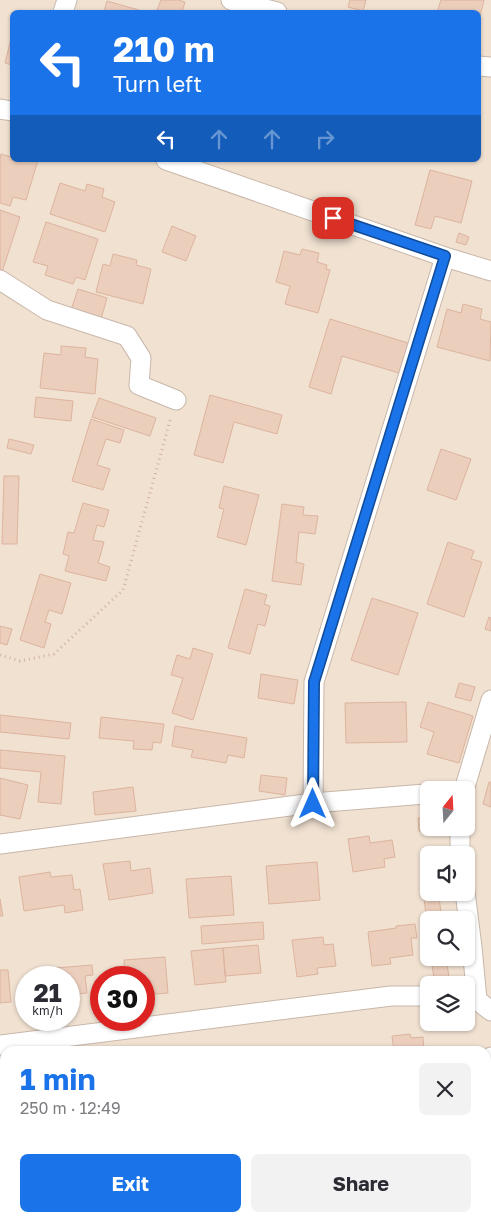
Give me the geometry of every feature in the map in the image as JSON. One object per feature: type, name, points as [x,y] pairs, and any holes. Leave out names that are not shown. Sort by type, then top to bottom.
[{"type":"street","points":[[231,0],[269,10]]},
{"type":"street","points":[[172,162],[491,271]]},
{"type":"street","points":[[313,804],[314,682],[445,256]]},
{"type":"street","points":[[0,280],[47,310],[127,336],[142,358],[139,385],[176,400]]},
{"type":"street","points":[[467,781],[491,700]]},
{"type":"street","points":[[0,844],[313,804],[420,794]]},
{"type":"street","points":[[466,901],[478,1003]]},
{"type":"street","points":[[0,1045],[390,996],[420,996]]},
{"type":"path","points":[[0,655],[20,661],[54,654],[123,590],[176,400]]},
{"type":"shaded area","points":[[0,0],[491,0],[491,1046],[0,1046]]},
{"type":"building","points":[[161,0],[185,2],[183,10],[157,10]]},
{"type":"building","points":[[350,0],[366,0],[363,10],[348,7]]},
{"type":"building","points":[[441,0],[484,0],[481,13],[481,10],[438,10]]},
{"type":"building","points":[[107,1],[139,10],[105,10]]},
{"type":"building","points":[[10,43],[10,64],[5,63]]},
{"type":"building","points":[[1,154],[10,157],[10,162],[37,162],[26,200],[13,197],[10,206],[0,203]]},
{"type":"building","points":[[430,170],[472,181],[461,223],[435,216],[431,229],[415,225]]},
{"type":"building","points":[[60,183],[85,191],[87,184],[104,189],[102,197],[115,202],[105,232],[50,214]]},
{"type":"building","points":[[0,210],[20,217],[2,272],[0,271]]},
{"type":"building","points":[[46,222],[98,239],[85,280],[76,277],[73,284],[45,275],[48,266],[33,262]]},
{"type":"building","points":[[172,226],[196,236],[186,261],[162,252]]},
{"type":"building","points":[[459,233],[469,237],[466,245],[456,242]]},
{"type":"building","points":[[302,249],[319,253],[317,262],[327,265],[326,269],[330,270],[318,313],[285,304],[290,286],[276,282],[284,251],[300,255]]},
{"type":"building","points":[[113,254],[137,260],[136,265],[151,269],[143,304],[96,292],[103,264],[110,266]]},
{"type":"building","points":[[78,289],[107,298],[101,319],[71,310]]},
{"type":"building","points":[[463,304],[482,309],[480,319],[491,322],[490,361],[437,347],[447,309],[461,313]]},
{"type":"building","points":[[330,319],[408,343],[399,373],[342,356],[331,394],[309,387]]},
{"type":"building","points":[[61,346],[86,348],[85,357],[98,359],[95,394],[40,388],[44,353],[61,355]]},
{"type":"building","points":[[210,395],[282,415],[277,434],[234,422],[223,463],[194,455]]},
{"type":"building","points":[[36,397],[73,401],[71,421],[34,417]]},
{"type":"building","points":[[99,398],[156,418],[150,436],[92,417]]},
{"type":"building","points":[[91,419],[124,430],[120,443],[106,439],[97,465],[110,469],[103,490],[72,481]]},
{"type":"building","points":[[9,439],[34,445],[31,454],[7,448]]},
{"type":"building","points":[[441,449],[471,459],[456,500],[427,490]]},
{"type":"building","points":[[4,476],[19,476],[17,544],[2,544]]},
{"type":"building","points":[[224,486],[259,495],[246,545],[217,537],[224,509],[219,508]]},
{"type":"building","points":[[83,503],[109,510],[104,527],[97,525],[93,540],[104,542],[98,563],[110,567],[106,581],[65,571],[69,556],[63,554],[68,532],[74,533]]},
{"type":"building","points":[[282,504],[304,507],[303,515],[318,516],[315,534],[299,532],[296,562],[304,564],[301,585],[272,581]]},
{"type":"building","points":[[448,542],[474,551],[471,559],[482,562],[464,617],[427,604]]},
{"type":"building","points":[[40,574],[71,583],[62,614],[49,610],[45,622],[51,624],[44,648],[20,640]]},
{"type":"building","points":[[245,589],[267,595],[264,604],[270,606],[265,626],[258,624],[250,654],[228,648]]},
{"type":"building","points":[[372,598],[418,613],[398,675],[351,660]]},
{"type":"building","points":[[489,617],[491,618],[491,631],[485,629]]},
{"type":"building","points":[[0,626],[12,629],[7,645],[0,643]]},
{"type":"building","points":[[193,648],[213,654],[193,720],[172,713],[183,678],[171,675],[177,655],[190,659]]},
{"type":"building","points":[[261,674],[298,680],[294,704],[258,698]]},
{"type":"building","points":[[459,683],[475,687],[471,701],[455,697]]},
{"type":"building","points":[[406,702],[407,742],[346,743],[345,703]]},
{"type":"building","points":[[428,702],[473,716],[459,763],[427,754],[434,732],[420,727]]},
{"type":"building","points":[[0,715],[71,723],[69,739],[0,732]]},
{"type":"building","points":[[101,717],[164,724],[161,743],[153,742],[152,750],[133,749],[134,741],[99,738]]},
{"type":"building","points":[[175,726],[247,738],[244,758],[228,755],[226,763],[191,757],[193,750],[172,746]]},
{"type":"building","points":[[0,750],[65,756],[61,804],[38,802],[41,772],[0,768]]},
{"type":"building","points":[[261,775],[287,778],[285,795],[259,791]]},
{"type":"building","points":[[0,778],[28,785],[20,819],[0,815]]},
{"type":"building","points":[[489,782],[491,782],[491,807],[483,804]]},
{"type":"building","points":[[133,787],[136,811],[95,815],[93,792]]},
{"type":"building","points":[[418,818],[420,818],[420,831],[419,831]]},
{"type":"building","points":[[369,836],[370,843],[392,840],[395,857],[384,859],[385,867],[353,872],[348,839]]},
{"type":"building","points":[[130,861],[131,871],[150,868],[153,893],[109,900],[103,864]]},
{"type":"building","points":[[317,862],[320,900],[269,904],[266,866]]},
{"type":"building","points":[[50,872],[51,877],[72,875],[74,890],[80,889],[83,910],[65,913],[64,905],[24,911],[19,877]]},
{"type":"building","points":[[231,876],[234,915],[189,918],[186,879]]},
{"type":"building","points":[[0,899],[3,916],[0,916]]},
{"type":"building","points":[[424,901],[440,901],[441,911],[426,911]]},
{"type":"building","points":[[263,922],[264,939],[202,944],[201,926]]},
{"type":"building","points":[[415,924],[417,938],[411,938],[413,955],[390,958],[391,964],[372,966],[368,932]]},
{"type":"building","points":[[323,937],[324,945],[333,944],[336,966],[317,968],[318,974],[297,977],[292,940]]},
{"type":"building","points":[[258,945],[261,973],[225,976],[223,948]]},
{"type":"building","points":[[223,948],[226,982],[195,985],[191,951]]},
{"type":"building","points":[[165,957],[168,993],[155,994],[155,966],[124,966],[124,960]]},
{"type":"building","points":[[92,965],[90,966],[90,975],[85,976],[87,993],[80,994],[80,966]]},
{"type":"building","points":[[432,966],[447,966],[449,976],[434,976]]},
{"type":"building","points":[[0,970],[8,970],[11,1002],[0,1003]]},
{"type":"building","points":[[410,1034],[411,1038],[423,1037],[424,1046],[393,1046],[392,1036]]},
{"type":"route","points":[[313,804],[314,682],[445,256],[333,218]]}]
